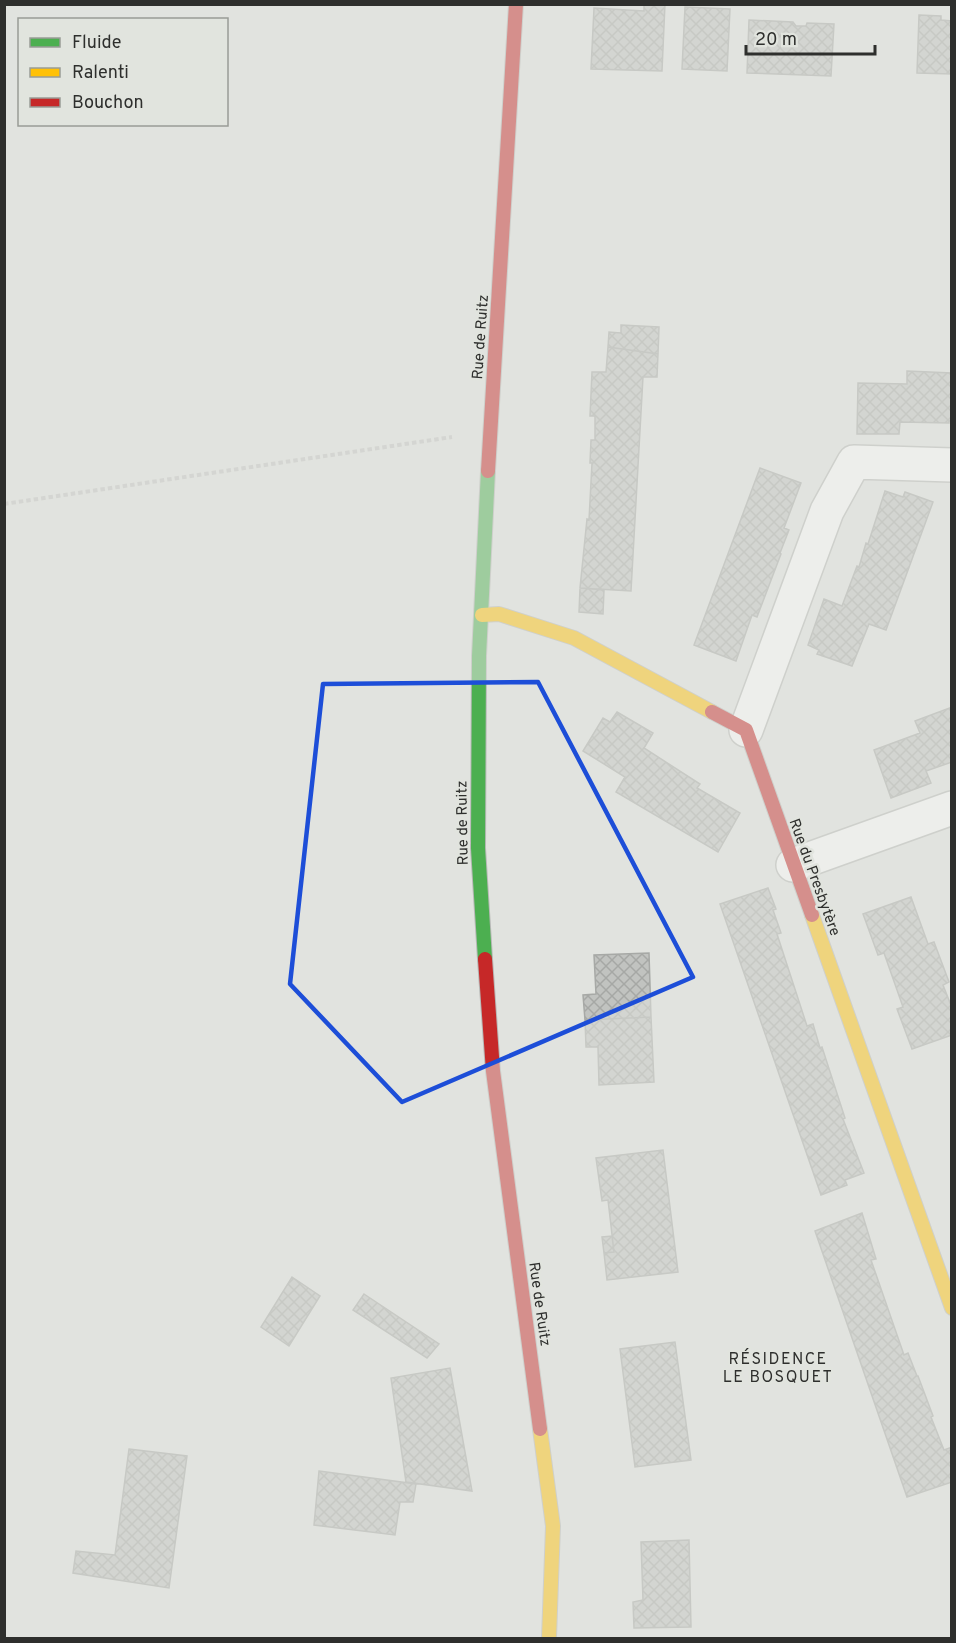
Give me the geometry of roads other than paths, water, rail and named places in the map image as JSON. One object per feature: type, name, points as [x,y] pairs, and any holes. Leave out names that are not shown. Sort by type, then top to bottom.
[{"type":"street","name":"Rue de Ruitz","points":[[516,4],[482,572],[479,690],[479,869],[493,1071],[552,1526],[549,1638]]},
{"type":"street","points":[[482,615],[499,614],[574,638],[746,730],[827,511],[854,462],[951,465]]},
{"type":"street","name":"Rue du Presbytère","points":[[746,730],[951,1308]]},
{"type":"street","points":[[794,865],[951,808]]},
{"type":"district","name":"RÉSIDENCE LE BOSQUET","points":[[778,1367]]}]
